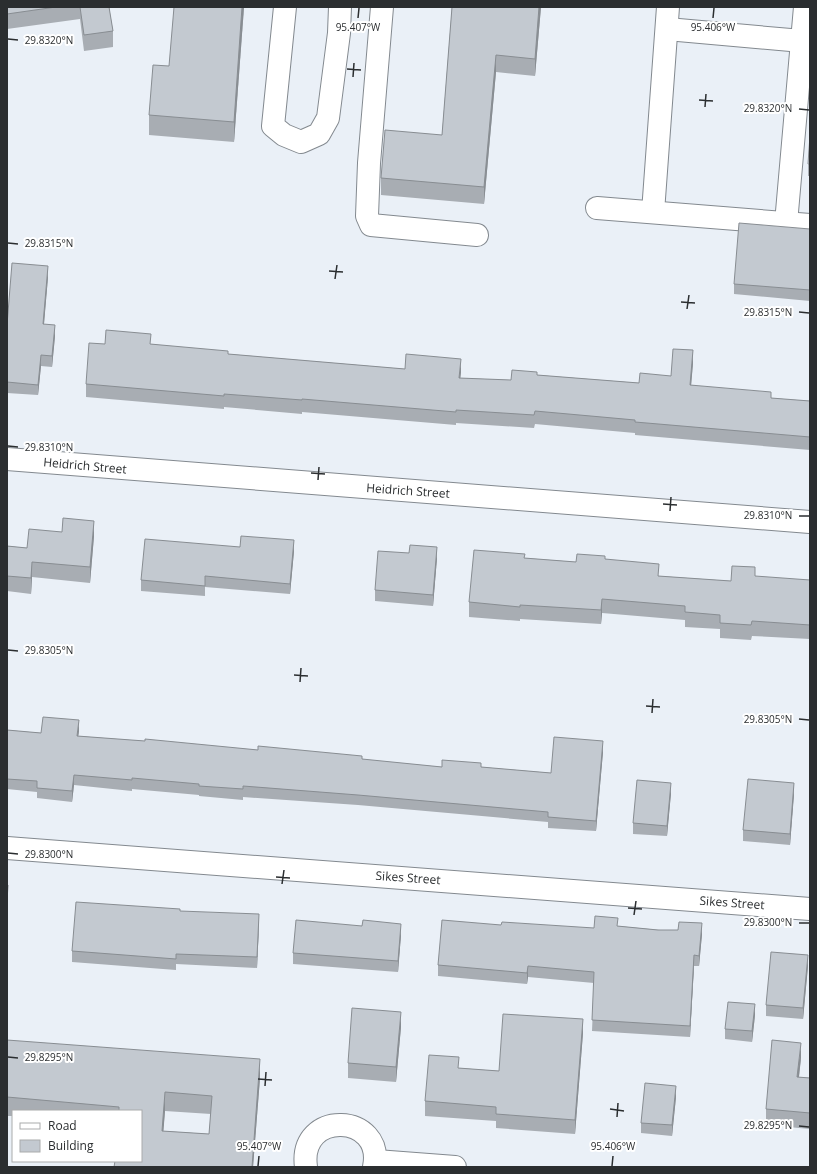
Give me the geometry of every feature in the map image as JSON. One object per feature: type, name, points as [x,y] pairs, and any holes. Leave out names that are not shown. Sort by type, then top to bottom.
[{"type":"street","points":[[285,7],[274,126],[284,135],[301,142],[318,134],[328,118],[339,33],[340,7]]},
{"type":"street","points":[[382,7],[369,163],[367,216],[371,225],[477,235]]},
{"type":"street","points":[[653,212],[668,7]]},
{"type":"street","points":[[786,223],[805,7]]},
{"type":"street","points":[[666,29],[802,41]]},
{"type":"street","points":[[597,208],[810,225]]},
{"type":"street","name":"Heidrich Street","points":[[7,459],[810,522]]},
{"type":"street","name":"Sikes Street","points":[[7,848],[810,909]]},
{"type":"street","points":[[306,1167],[305,1158],[307,1148],[312,1138],[320,1130],[330,1125],[342,1124],[352,1126],[362,1132],[370,1140],[374,1150],[375,1164],[455,1167]]},
{"type":"building","points":[[7,7],[56,7],[7,14]]},
{"type":"building","points":[[80,7],[109,7],[113,31],[84,35]]},
{"type":"building","points":[[174,7],[242,7],[234,122],[149,115],[153,65],[169,66]]},
{"type":"building","points":[[452,7],[539,7],[535,59],[496,55],[484,187],[381,178],[385,130],[442,135]]},
{"type":"building","points":[[810,135],[810,164],[808,164]]},
{"type":"building","points":[[739,223],[810,229],[810,290],[734,284]]},
{"type":"building","points":[[12,263],[48,266],[43,324],[55,325],[52,356],[41,355],[38,385],[7,382],[7,325]]},
{"type":"building","points":[[106,330],[151,334],[150,344],[228,351],[228,354],[405,369],[406,354],[461,359],[459,378],[511,380],[512,370],[537,372],[537,375],[639,383],[640,373],[671,376],[673,349],[693,350],[690,385],[771,392],[771,398],[810,401],[810,437],[635,422],[635,420],[535,411],[534,415],[456,410],[456,412],[302,399],[224,394],[224,396],[86,384],[89,343],[105,344]]},
{"type":"building","points":[[63,518],[94,521],[90,567],[32,562],[31,578],[7,576],[7,546],[27,548],[29,529],[62,532]]},
{"type":"building","points":[[241,536],[294,540],[290,584],[205,576],[205,586],[141,580],[145,539],[240,547]]},
{"type":"building","points":[[410,545],[437,547],[433,595],[375,590],[378,551],[409,553]]},
{"type":"building","points":[[474,550],[525,554],[524,558],[576,562],[577,554],[605,556],[605,559],[659,564],[658,576],[731,581],[732,566],[755,567],[755,576],[810,580],[810,625],[752,621],[751,625],[720,623],[720,615],[685,612],[685,606],[602,599],[601,610],[520,605],[520,607],[469,602]]},
{"type":"building","points":[[43,717],[79,720],[77,736],[145,741],[145,739],[258,750],[258,746],[362,756],[362,759],[442,767],[442,760],[481,763],[481,767],[551,773],[554,737],[603,741],[596,821],[548,817],[548,812],[243,786],[243,789],[199,786],[199,784],[132,778],[132,780],[74,775],[72,791],[37,788],[37,781],[7,779],[7,730],[41,733]]},
{"type":"building","points":[[748,779],[794,783],[790,834],[743,830]]},
{"type":"building","points":[[637,780],[671,783],[667,826],[633,823]]},
{"type":"building","points":[[76,902],[180,909],[180,911],[259,914],[257,957],[176,954],[176,959],[72,951]]},
{"type":"building","points":[[595,916],[618,918],[617,926],[658,930],[678,930],[679,922],[702,923],[699,956],[694,955],[690,1026],[592,1020],[594,972],[528,966],[527,973],[438,965],[442,920],[501,925],[502,922],[594,928]]},
{"type":"building","points":[[296,920],[362,926],[363,920],[401,924],[398,961],[293,953]]},
{"type":"building","points":[[771,952],[808,955],[803,1008],[766,1005]]},
{"type":"building","points":[[728,1002],[755,1004],[752,1031],[725,1029]]},
{"type":"building","points":[[352,1008],[401,1012],[396,1067],[348,1063]]},
{"type":"building","points":[[503,1014],[583,1019],[575,1120],[496,1114],[496,1107],[425,1101],[429,1055],[459,1057],[458,1068],[499,1071]]},
{"type":"building","points":[[7,1040],[260,1059],[252,1167],[114,1167],[115,1162],[142,1162],[142,1110],[119,1110],[119,1107],[7,1097]],"holes":[[[165,1092],[212,1096],[209,1134],[162,1131]]]},
{"type":"building","points":[[772,1040],[801,1043],[797,1077],[810,1078],[810,1113],[766,1109]]},
{"type":"building","points":[[645,1083],[676,1086],[672,1125],[641,1123]]}]
